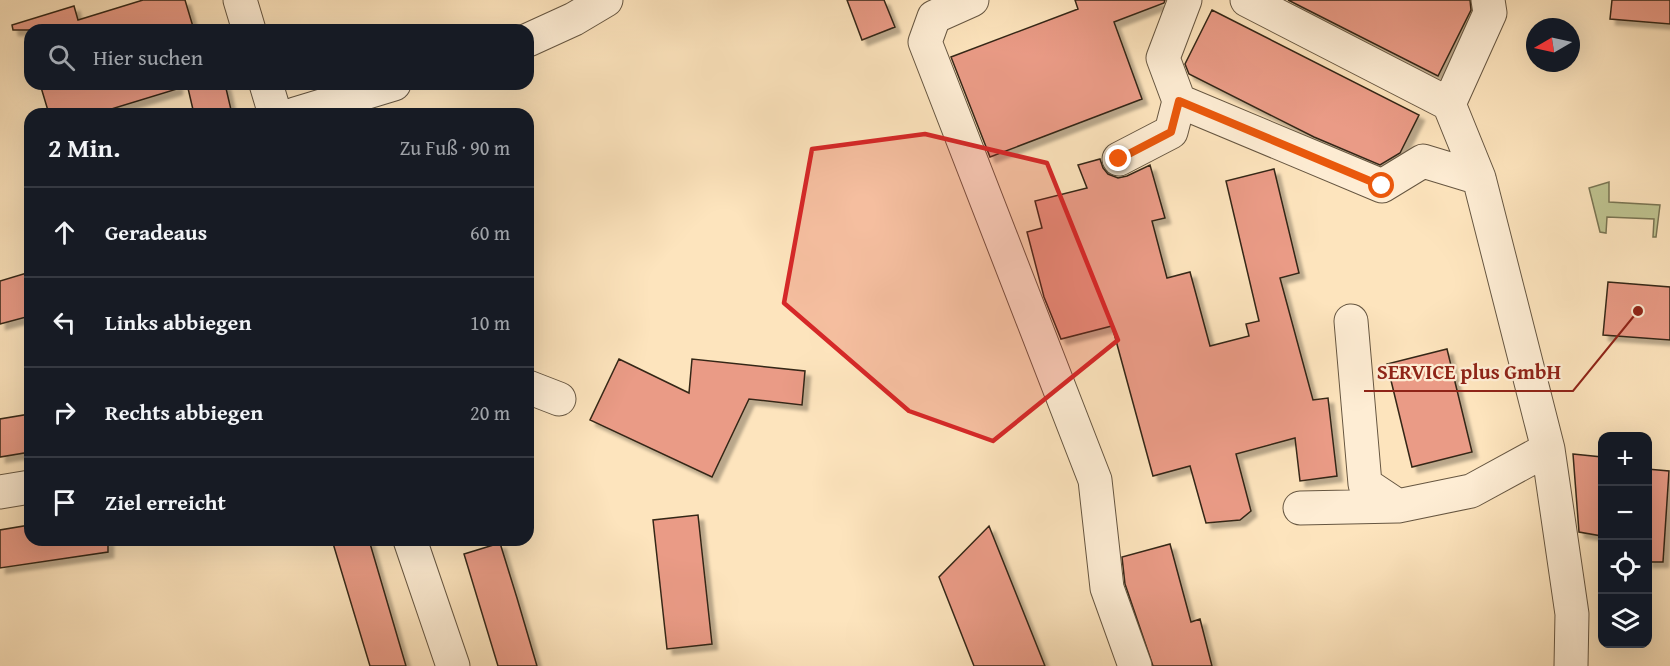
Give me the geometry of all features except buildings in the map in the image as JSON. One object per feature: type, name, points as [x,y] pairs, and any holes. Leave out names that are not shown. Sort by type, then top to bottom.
[{"type":"street","points":[[240,0],[247,24]]},
{"type":"street","points":[[534,37],[574,19],[606,0]]},
{"type":"street","points":[[972,0],[934,17],[925,42],[1095,480],[1107,588],[1135,666]]},
{"type":"street","points":[[1119,159],[1171,132],[1179,101],[1163,58],[1185,0]]},
{"type":"street","points":[[1247,0],[1449,104],[1479,178],[1548,449],[1572,614],[1572,666]]},
{"type":"street","points":[[1449,104],[1490,13],[1488,0]]},
{"type":"street","points":[[268,90],[273,108]]},
{"type":"street","points":[[315,108],[374,90]]},
{"type":"street","points":[[1179,101],[1382,186],[1423,161],[1479,178]]},
{"type":"street","points":[[1352,321],[1365,484],[1398,506]]},
{"type":"street","points":[[534,389],[559,399]]},
{"type":"street","points":[[1300,508],[1398,506],[1470,491],[1548,449]]},
{"type":"street","points":[[0,492],[24,488]]},
{"type":"street","points":[[412,546],[453,666]]},
{"type":"highlighted area","points":[[925,134],[1047,163],[1118,340],[993,441],[909,411],[784,303],[812,149]]},
{"type":"green space","points":[[1609,182],[1609,202],[1660,205],[1656,237],[1653,237],[1654,219],[1607,217],[1606,233],[1600,232],[1589,188]]},
{"type":"place","name":"SERVICE plus GmbH","points":[[1638,311]]},
{"type":"route","points":[[1119,159],[1171,132],[1179,101],[1382,186]]}]
